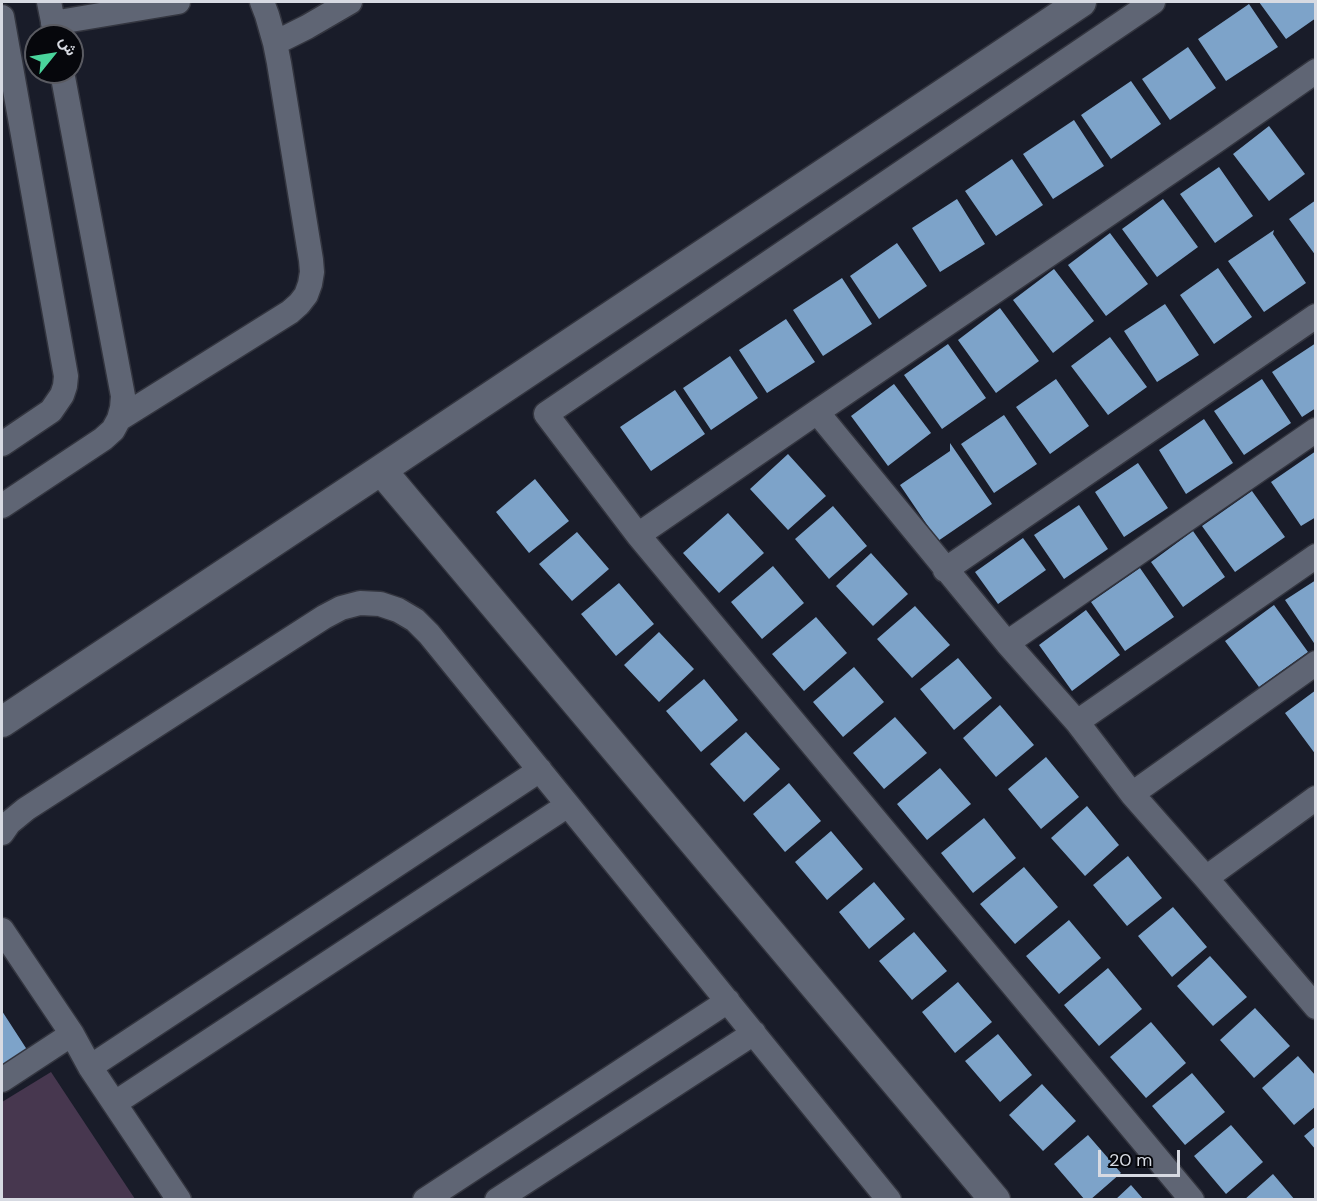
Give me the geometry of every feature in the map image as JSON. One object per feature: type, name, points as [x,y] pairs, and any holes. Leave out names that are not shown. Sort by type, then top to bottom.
[{"type":"street","points":[[53,20],[178,2]]},
{"type":"street","points":[[119,419],[290,312],[306,295],[310,284],[311,260],[275,43],[262,2]]},
{"type":"street","points":[[275,43],[350,2]]},
{"type":"street","points":[[2,722],[1081,2]]},
{"type":"street","points":[[1153,2],[546,414],[638,535],[1192,1200]]},
{"type":"street","points":[[2,17],[10,108],[66,376],[62,395],[51,411],[2,444]]},
{"type":"street","points":[[638,535],[1204,149],[1311,82]]},
{"type":"street","points":[[2,506],[103,439],[113,430],[122,408],[123,396],[64,84]]},
{"type":"street","points":[[945,570],[1316,316]]},
{"type":"street","points":[[817,412],[1006,643],[1077,722],[1132,794],[1316,1007]]},
{"type":"street","points":[[1006,643],[1316,429]]},
{"type":"street","points":[[381,470],[995,1200]]},
{"type":"street","points":[[1077,722],[1316,556]]},
{"type":"street","points":[[2,833],[9,823],[26,809],[341,608],[360,603],[380,604],[398,610],[415,620],[429,634],[889,1200]]},
{"type":"street","points":[[1132,794],[1316,663]]},
{"type":"street","points":[[90,1067],[540,770]]},
{"type":"street","points":[[1206,878],[1316,798]]},
{"type":"street","points":[[115,1103],[568,805]]},
{"type":"street","points":[[2,930],[179,1200]]},
{"type":"street","points":[[425,1200],[728,1001]]},
{"type":"street","points":[[497,1200],[754,1033]]},
{"type":"street","points":[[2,1080],[72,1034]]},
{"type":"shaded area","points":[[51,1072],[135,1199],[2,1199],[2,1102]]},
{"type":"building","points":[[1259,2],[1316,2],[1316,18],[1286,39]]},
{"type":"building","points":[[1249,4],[1278,47],[1226,81],[1198,39]]},
{"type":"building","points":[[1188,47],[1216,88],[1170,120],[1142,79]]},
{"type":"building","points":[[1131,81],[1161,124],[1111,159],[1081,115]]},
{"type":"building","points":[[1074,120],[1104,166],[1053,199],[1023,154]]},
{"type":"building","points":[[1269,126],[1305,174],[1269,201],[1233,154]]},
{"type":"building","points":[[1012,159],[1043,205],[996,236],[965,191]]},
{"type":"building","points":[[1219,167],[1253,216],[1215,243],[1180,194]]},
{"type":"building","points":[[957,199],[985,244],[940,272],[912,228]]},
{"type":"building","points":[[1163,199],[1198,247],[1157,277],[1122,229]]},
{"type":"building","points":[[1316,200],[1316,256],[1289,219]]},
{"type":"building","points":[[1274,230],[1273,234],[1306,283],[1264,312],[1228,261]]},
{"type":"building","points":[[1110,233],[1148,284],[1106,316],[1068,265]]},
{"type":"building","points":[[897,243],[927,286],[879,319],[850,276]]},
{"type":"building","points":[[1218,268],[1252,317],[1214,344],[1180,295]]},
{"type":"building","points":[[1054,269],[1094,321],[1053,353],[1013,300]]},
{"type":"building","points":[[842,278],[872,324],[823,356],[793,310]]},
{"type":"building","points":[[1165,304],[1199,355],[1157,382],[1124,331]]},
{"type":"building","points":[[1000,308],[1039,361],[996,393],[958,340]]},
{"type":"building","points":[[786,319],[815,362],[767,393],[739,350]]},
{"type":"building","points":[[1110,337],[1147,387],[1108,415],[1071,366]]},
{"type":"building","points":[[1316,343],[1316,408],[1302,417],[1272,372]]},
{"type":"building","points":[[948,344],[986,398],[942,429],[904,375]]},
{"type":"building","points":[[730,356],[758,398],[711,430],[683,388]]},
{"type":"building","points":[[1056,379],[1089,426],[1050,454],[1016,407]]},
{"type":"building","points":[[1262,379],[1291,423],[1244,455],[1214,411]]},
{"type":"building","points":[[894,384],[931,433],[888,466],[851,416]]},
{"type":"building","points":[[675,390],[705,434],[651,471],[620,427]]},
{"type":"building","points":[[1004,415],[1037,464],[994,493],[961,444]]},
{"type":"building","points":[[1204,419],[1233,463],[1186,494],[1159,450]]},
{"type":"building","points":[[950,443],[992,504],[938,541],[900,485],[950,451]]},
{"type":"building","points":[[1316,451],[1316,517],[1301,526],[1271,482]]},
{"type":"building","points":[[788,454],[826,496],[788,530],[750,489]]},
{"type":"building","points":[[1138,463],[1168,508],[1124,537],[1095,492]]},
{"type":"building","points":[[535,479],[569,521],[529,553],[496,512]]},
{"type":"building","points":[[1252,491],[1285,537],[1235,572],[1202,526]]},
{"type":"building","points":[[1079,505],[1108,549],[1064,579],[1034,535]]},
{"type":"building","points":[[833,506],[867,546],[829,579],[795,539]]},
{"type":"building","points":[[728,513],[764,553],[719,593],[683,553]]},
{"type":"building","points":[[1193,531],[1225,577],[1183,607],[1151,562]]},
{"type":"building","points":[[577,532],[609,569],[572,601],[539,564]]},
{"type":"building","points":[[1023,538],[1046,570],[998,604],[975,572]]},
{"type":"building","points":[[871,553],[908,594],[873,626],[836,586]]},
{"type":"building","points":[[773,566],[804,603],[762,639],[731,602]]},
{"type":"building","points":[[1140,568],[1174,617],[1125,651],[1091,602]]},
{"type":"building","points":[[1316,580],[1316,646],[1285,600]]},
{"type":"building","points":[[619,583],[654,624],[616,656],[581,614]]},
{"type":"building","points":[[1274,605],[1308,652],[1259,687],[1225,641]]},
{"type":"building","points":[[915,606],[950,645],[912,678],[877,639]]},
{"type":"building","points":[[1086,610],[1120,655],[1072,691],[1039,645]]},
{"type":"building","points":[[816,617],[847,653],[804,691],[772,654]]},
{"type":"building","points":[[659,632],[694,669],[659,702],[624,665]]},
{"type":"building","points":[[958,658],[992,698],[954,730],[920,689]]},
{"type":"building","points":[[854,667],[884,702],[843,737],[813,702]]},
{"type":"building","points":[[704,679],[738,720],[701,752],[666,711]]},
{"type":"building","points":[[1316,690],[1316,755],[1285,713]]},
{"type":"building","points":[[1000,705],[1034,745],[996,777],[963,738]]},
{"type":"building","points":[[895,717],[927,753],[884,789],[853,753]]},
{"type":"building","points":[[746,732],[780,769],[744,802],[710,764]]},
{"type":"building","points":[[1046,757],[1079,797],[1041,829],[1008,789]]},
{"type":"building","points":[[940,768],[971,804],[927,840],[897,804]]},
{"type":"building","points":[[789,783],[821,821],[785,852],[753,814]]},
{"type":"building","points":[[1087,806],[1119,845],[1085,876],[1051,838]]},
{"type":"building","points":[[984,818],[1016,858],[973,893],[941,853]]},
{"type":"building","points":[[831,831],[863,869],[827,900],[795,862]]},
{"type":"building","points":[[1128,856],[1162,898],[1127,926],[1093,885]]},
{"type":"building","points":[[1024,867],[1058,907],[1015,944],[980,904]]},
{"type":"building","points":[[874,882],[905,919],[869,949],[839,912]]},
{"type":"building","points":[[1173,907],[1207,947],[1172,977],[1138,936]]},
{"type":"building","points":[[1069,920],[1101,958],[1059,994],[1026,956]]},
{"type":"building","points":[[914,932],[947,971],[912,1000],[879,961]]},
{"type":"building","points":[[1210,956],[1247,997],[1213,1026],[1177,986]]},
{"type":"building","points":[[1108,968],[1142,1009],[1099,1046],[1064,1005]]},
{"type":"building","points":[[958,982],[992,1022],[955,1053],[922,1012]]},
{"type":"building","points":[[1255,1008],[1290,1046],[1254,1078],[1220,1040]]},
{"type":"building","points":[[2,1011],[35,1062],[2,1083]]},
{"type":"building","points":[[1151,1022],[1186,1063],[1146,1098],[1110,1057]]},
{"type":"building","points":[[998,1034],[1032,1075],[1000,1102],[965,1061]]},
{"type":"building","points":[[1298,1056],[1316,1076],[1316,1106],[1294,1125],[1262,1088]]},
{"type":"building","points":[[1192,1073],[1225,1112],[1185,1145],[1152,1106]]},
{"type":"building","points":[[1042,1084],[1076,1121],[1043,1151],[1009,1115]]},
{"type":"building","points":[[1231,1125],[1263,1162],[1226,1194],[1194,1156]]},
{"type":"building","points":[[1316,1126],[1316,1150],[1304,1136]]},
{"type":"building","points":[[1088,1135],[1121,1173],[1090,1200],[1085,1200],[1054,1164]]},
{"type":"building","points":[[1273,1174],[1295,1200],[1244,1200]]},
{"type":"building","points":[[1131,1185],[1144,1200],[1115,1200]]}]
